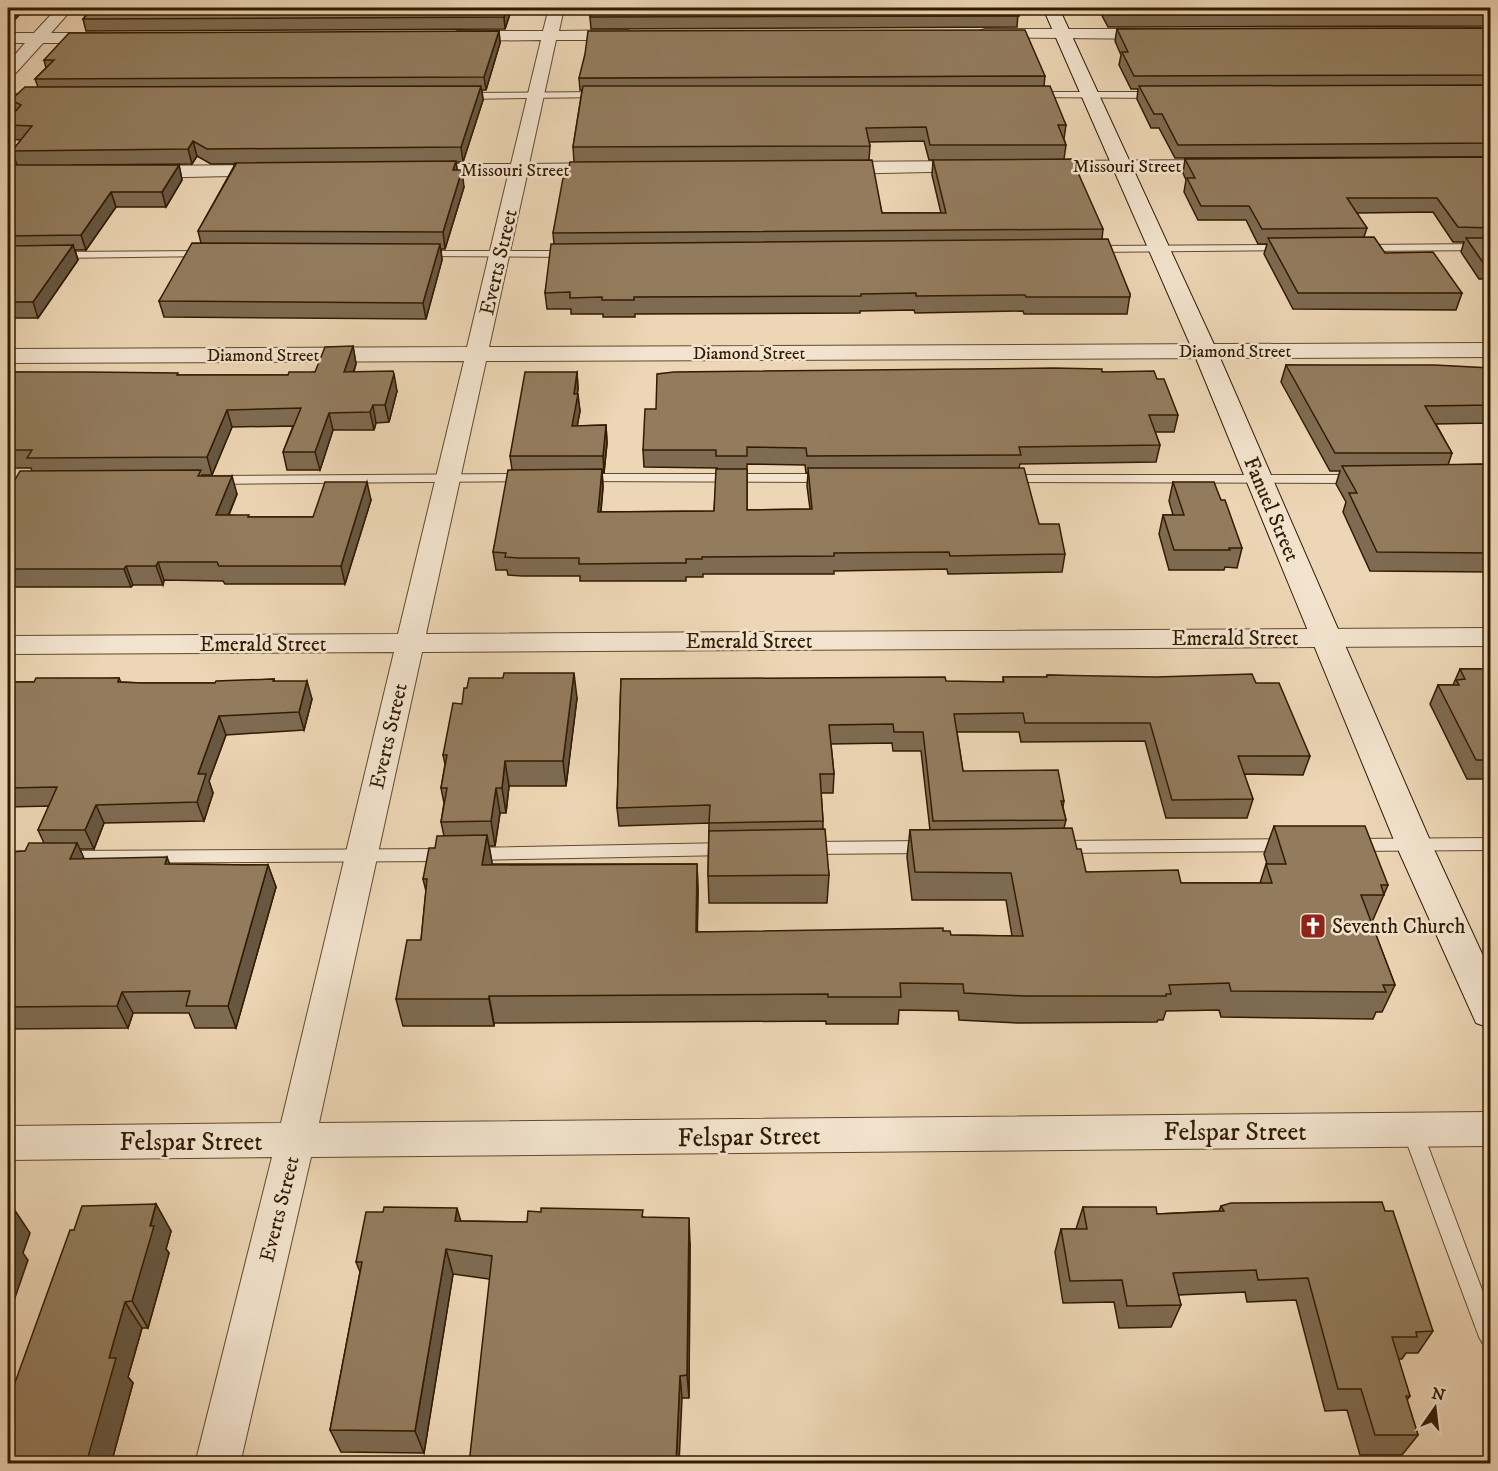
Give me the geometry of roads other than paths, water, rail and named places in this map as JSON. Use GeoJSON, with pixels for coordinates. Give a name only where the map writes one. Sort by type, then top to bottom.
{"type":"FeatureCollection","features":[{"type":"Feature","properties":{"kind":"street"},"geometry":{"type":"LineString","coordinates":[[8,72],[65,8]]}},
{"type":"Feature","properties":{"kind":"street","name":"Fanuel Street"},"geometry":{"type":"LineString","coordinates":[[1051,8],[1204,351],[1414,845],[1491,1011]]}},
{"type":"Feature","properties":{"kind":"street"},"geometry":{"type":"LineString","coordinates":[[443,36],[553,22],[644,35]]}},
{"type":"Feature","properties":{"kind":"street","name":"Everts Street"},"geometry":{"type":"LineString","coordinates":[[217,1464],[296,1140],[553,22]]}},
{"type":"Feature","properties":{"kind":"street"},"geometry":{"type":"LineString","coordinates":[[973,34],[1170,34]]}},
{"type":"Feature","properties":{"kind":"street"},"geometry":{"type":"LineString","coordinates":[[8,38],[122,38]]}},
{"type":"Feature","properties":{"kind":"street","name":"Missouri Street"},"geometry":{"type":"LineString","coordinates":[[1013,167],[1241,165]]}},
{"type":"Feature","properties":{"kind":"street"},"geometry":{"type":"LineString","coordinates":[[813,168],[989,167]]}},
{"type":"Feature","properties":{"kind":"street","name":"Missouri Street"},"geometry":{"type":"LineString","coordinates":[[400,170],[625,169]]}},
{"type":"Feature","properties":{"kind":"street"},"geometry":{"type":"LineString","coordinates":[[126,172],[293,171]]}},
{"type":"Feature","properties":{"kind":"street","name":"Diamond Street"},"geometry":{"type":"LineString","coordinates":[[8,356],[1491,350]]}},
{"type":"Feature","properties":{"kind":"street","name":"Emerald Street"},"geometry":{"type":"LineString","coordinates":[[8,645],[1491,637]]}},
{"type":"Feature","properties":{"kind":"street","name":"Felspar Street"},"geometry":{"type":"LineString","coordinates":[[8,1143],[1491,1129]]}},
{"type":"Feature","properties":{"kind":"lane"},"geometry":{"type":"LineString","coordinates":[[454,96],[608,95]]}},
{"type":"Feature","properties":{"kind":"lane"},"geometry":{"type":"LineString","coordinates":[[1020,95],[1161,95]]}},
{"type":"Feature","properties":{"kind":"lane"},"geometry":{"type":"LineString","coordinates":[[8,97],[43,97]]}},
{"type":"Feature","properties":{"kind":"lane"},"geometry":{"type":"LineString","coordinates":[[1348,248],[1491,247]]}},
{"type":"Feature","properties":{"kind":"lane"},"geometry":{"type":"LineString","coordinates":[[1076,249],[1300,248]]}},
{"type":"Feature","properties":{"kind":"lane"},"geometry":{"type":"LineString","coordinates":[[42,255],[217,254]]}},
{"type":"Feature","properties":{"kind":"lane"},"geometry":{"type":"LineString","coordinates":[[405,254],[582,254]]}},
{"type":"Feature","properties":{"kind":"lane"},"geometry":{"type":"LineString","coordinates":[[196,480],[542,478]]}},
{"type":"Feature","properties":{"kind":"lane"},"geometry":{"type":"LineString","coordinates":[[566,478],[839,478]]}},
{"type":"Feature","properties":{"kind":"lane"},"geometry":{"type":"LineString","coordinates":[[991,479],[1375,478]]}},
{"type":"Feature","properties":{"kind":"lane"},"geometry":{"type":"LineString","coordinates":[[1343,845],[1491,844]]}},
{"type":"Feature","properties":{"kind":"lane"},"geometry":{"type":"LineString","coordinates":[[1044,847],[1307,845]]}},
{"type":"Feature","properties":{"kind":"lane"},"geometry":{"type":"LineString","coordinates":[[793,848],[948,847]]}},
{"type":"Feature","properties":{"kind":"lane"},"geometry":{"type":"LineString","coordinates":[[43,856],[360,856],[745,848]]}},
{"type":"Feature","properties":{"kind":"lane"},"geometry":{"type":"LineString","coordinates":[[1412,1130],[1491,1337]]}},
{"type":"Feature","properties":{"kind":"place","name":"Seventh Church"},"geometry":{"type":"Point","coordinates":[1313,926]}}]}
